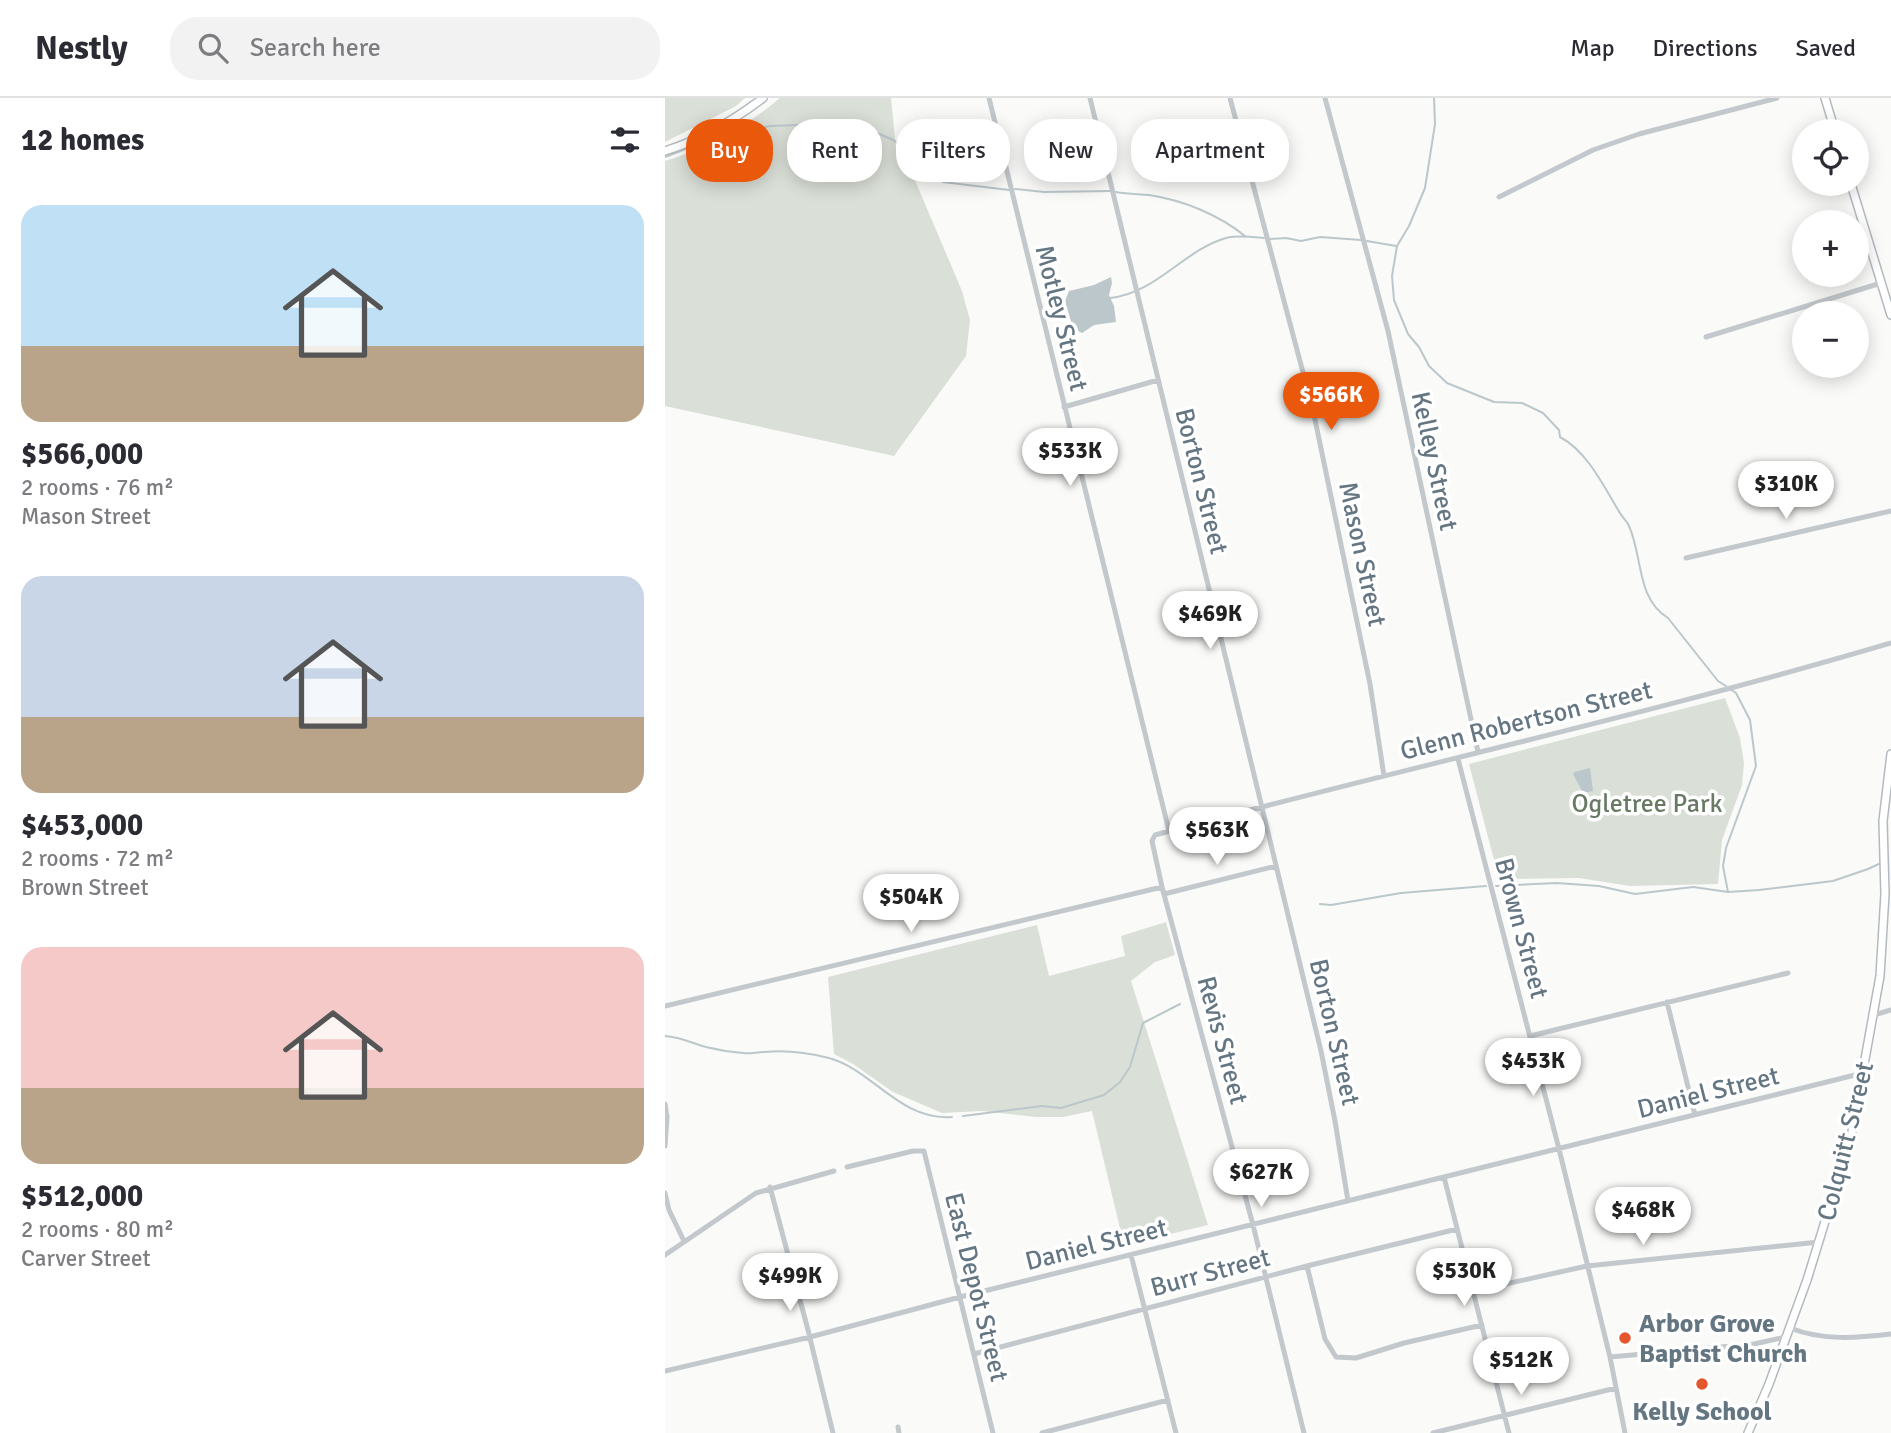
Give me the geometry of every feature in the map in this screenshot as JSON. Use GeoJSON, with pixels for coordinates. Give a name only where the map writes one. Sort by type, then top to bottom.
{"type":"FeatureCollection","features":[{"type":"Feature","properties":{"kind":"street"},"geometry":{"type":"LineString","coordinates":[[665,151],[681,146],[740,116],[763,98]]}},
{"type":"Feature","properties":{"kind":"street","name":"Motley Street"},"geometry":{"type":"LineString","coordinates":[[989,98],[994,119]]}},
{"type":"Feature","properties":{"kind":"street","name":"Borton Street"},"geometry":{"type":"LineString","coordinates":[[1090,98],[1321,1051],[1348,1201]]}},
{"type":"Feature","properties":{"kind":"street","name":"Mason Street"},"geometry":{"type":"LineString","coordinates":[[1230,98],[1313,410],[1370,684],[1384,776]]}},
{"type":"Feature","properties":{"kind":"street","name":"Kelley Street"},"geometry":{"type":"LineString","coordinates":[[1325,98],[1388,331],[1478,752]]}},
{"type":"Feature","properties":{"kind":"street"},"geometry":{"type":"LineString","coordinates":[[1499,197],[1593,150],[1639,134],[1777,98]]}},
{"type":"Feature","properties":{"kind":"street"},"geometry":{"type":"LineString","coordinates":[[1825,98],[1831,119]]}},
{"type":"Feature","properties":{"kind":"street","name":"Motley Street"},"geometry":{"type":"LineString","coordinates":[[1009,182],[1168,831]]}},
{"type":"Feature","properties":{"kind":"street"},"geometry":{"type":"LineString","coordinates":[[1855,196],[1891,314]]}},
{"type":"Feature","properties":{"kind":"street"},"geometry":{"type":"LineString","coordinates":[[1706,337],[1881,283]]}},
{"type":"Feature","properties":{"kind":"street"},"geometry":{"type":"LineString","coordinates":[[1064,407],[1158,380]]}},
{"type":"Feature","properties":{"kind":"street"},"geometry":{"type":"LineString","coordinates":[[1686,558],[1891,511]]}},
{"type":"Feature","properties":{"kind":"street","name":"Glenn Robertson Street"},"geometry":{"type":"LineString","coordinates":[[1168,831],[1812,667],[1891,643]]}},
{"type":"Feature","properties":{"kind":"street","name":"Colquitt Street"},"geometry":{"type":"LineString","coordinates":[[1748,1433],[1790,1328],[1848,1147],[1874,1015],[1884,932],[1883,821],[1891,754]]}},
{"type":"Feature","properties":{"kind":"street","name":"Brown Street"},"geometry":{"type":"LineString","coordinates":[[1458,759],[1559,1149],[1610,1357],[1625,1433]]}},
{"type":"Feature","properties":{"kind":"street","name":"Revis Street"},"geometry":{"type":"LineString","coordinates":[[1168,831],[1155,835],[1152,841],[1163,890],[1253,1225],[1304,1433]]}},
{"type":"Feature","properties":{"kind":"street"},"geometry":{"type":"LineString","coordinates":[[665,1006],[1276,866]]}},
{"type":"Feature","properties":{"kind":"street"},"geometry":{"type":"LineString","coordinates":[[1530,1036],[1788,973]]}},
{"type":"Feature","properties":{"kind":"street"},"geometry":{"type":"LineString","coordinates":[[1667,1002],[1695,1115]]}},
{"type":"Feature","properties":{"kind":"street"},"geometry":{"type":"LineString","coordinates":[[1874,1015],[1891,1010]]}},
{"type":"Feature","properties":{"kind":"street","name":"Daniel Street"},"geometry":{"type":"LineString","coordinates":[[665,1371],[1863,1073]]}},
{"type":"Feature","properties":{"kind":"street"},"geometry":{"type":"LineString","coordinates":[[665,1104],[665,1146]]}},
{"type":"Feature","properties":{"kind":"street","name":"East Depot Street"},"geometry":{"type":"LineString","coordinates":[[847,1167],[913,1151],[924,1151],[993,1433]]}},
{"type":"Feature","properties":{"kind":"street"},"geometry":{"type":"LineString","coordinates":[[665,1255],[756,1193],[834,1171]]}},
{"type":"Feature","properties":{"kind":"street"},"geometry":{"type":"LineString","coordinates":[[1444,1177],[1509,1433]]}},
{"type":"Feature","properties":{"kind":"street"},"geometry":{"type":"LineString","coordinates":[[770,1187],[833,1433]]}},
{"type":"Feature","properties":{"kind":"street"},"geometry":{"type":"LineString","coordinates":[[665,1193],[669,1210],[684,1241]]}},
{"type":"Feature","properties":{"kind":"street","name":"Burr Street"},"geometry":{"type":"LineString","coordinates":[[974,1354],[1457,1228]]}},
{"type":"Feature","properties":{"kind":"street"},"geometry":{"type":"LineString","coordinates":[[1474,1291],[1587,1266],[1819,1242]]}},
{"type":"Feature","properties":{"kind":"street"},"geometry":{"type":"LineString","coordinates":[[1131,1255],[1176,1433]]}},
{"type":"Feature","properties":{"kind":"street"},"geometry":{"type":"LineString","coordinates":[[1307,1266],[1325,1339],[1336,1357],[1356,1358],[1403,1343],[1482,1325]]}},
{"type":"Feature","properties":{"kind":"street"},"geometry":{"type":"LineString","coordinates":[[1790,1328],[1805,1334],[1838,1338],[1891,1335]]}},
{"type":"Feature","properties":{"kind":"street"},"geometry":{"type":"LineString","coordinates":[[1610,1357],[1746,1345],[1786,1338]]}},
{"type":"Feature","properties":{"kind":"street"},"geometry":{"type":"LineString","coordinates":[[1433,1433],[1616,1388]]}},
{"type":"Feature","properties":{"kind":"street"},"geometry":{"type":"LineString","coordinates":[[1042,1433],[1168,1400]]}},
{"type":"Feature","properties":{"kind":"green space"},"geometry":{"type":"Polygon","coordinates":[[[665,98],[745,98],[736,106],[710,119],[686,119],[686,131],[665,142],[665,98]]]}},
{"type":"Feature","properties":{"kind":"green space"},"geometry":{"type":"Polygon","coordinates":[[[780,98],[891,98],[896,182],[916,182],[962,291],[970,320],[966,356],[894,456],[665,406],[665,161],[686,154],[686,182],[773,182],[773,119],[754,118],[780,98]]]}},
{"type":"Feature","properties":{"kind":"green space","name":"Ogletree Park"},"geometry":{"type":"Polygon","coordinates":[[[1725,698],[1740,738],[1744,763],[1742,785],[1722,840],[1718,884],[1630,886],[1579,878],[1499,879],[1469,764],[1725,698]]]}},
{"type":"Feature","properties":{"kind":"green space"},"geometry":{"type":"Polygon","coordinates":[[[1166,922],[1175,955],[1155,962],[1131,981],[1208,1225],[1124,1245],[1092,1111],[1063,1117],[982,1111],[942,1113],[893,1092],[834,1054],[828,977],[1037,925],[1049,976],[1125,956],[1121,936],[1166,922]]]}},
{"type":"Feature","properties":{"kind":"shaded area"},"geometry":{"type":"Polygon","coordinates":[[[1111,277],[1109,295],[1116,322],[1094,325],[1082,333],[1073,328],[1065,301],[1069,291],[1094,285],[1111,277]]]}},
{"type":"Feature","properties":{"kind":"shaded area"},"geometry":{"type":"Polygon","coordinates":[[[1590,768],[1593,791],[1583,793],[1573,774],[1590,768]]]}},
{"type":"Feature","properties":{"kind":"waterway"},"geometry":{"type":"LineString","coordinates":[[1434,98],[1435,124],[1425,188],[1409,226],[1397,246],[1392,276],[1394,300],[1408,334],[1429,366],[1447,383],[1494,402],[1522,403],[1543,413],[1559,430],[1560,437],[1579,452],[1595,471],[1628,524],[1650,600],[1668,618],[1718,681],[1726,686]]}},
{"type":"Feature","properties":{"kind":"waterway"},"geometry":{"type":"LineString","coordinates":[[665,157],[714,138],[770,126],[826,124],[877,133],[893,140],[906,148],[943,182],[1009,190]]}},
{"type":"Feature","properties":{"kind":"waterway"},"geometry":{"type":"LineString","coordinates":[[1015,189],[1044,192],[1110,191]]}},
{"type":"Feature","properties":{"kind":"waterway"},"geometry":{"type":"LineString","coordinates":[[1116,192],[1162,197],[1187,205],[1224,221],[1245,236]]}},
{"type":"Feature","properties":{"kind":"waterway"},"geometry":{"type":"LineString","coordinates":[[1270,239],[1301,241],[1320,237],[1361,240]]}},
{"type":"Feature","properties":{"kind":"waterway"},"geometry":{"type":"LineString","coordinates":[[1110,298],[1141,289],[1196,252],[1226,238],[1264,238]]}},
{"type":"Feature","properties":{"kind":"waterway"},"geometry":{"type":"LineString","coordinates":[[1367,241],[1396,246]]}},
{"type":"Feature","properties":{"kind":"waterway"},"geometry":{"type":"LineString","coordinates":[[1728,892],[1723,866],[1726,848],[1756,766],[1750,720],[1736,693],[1730,689]]}},
{"type":"Feature","properties":{"kind":"waterway"},"geometry":{"type":"LineString","coordinates":[[1496,886],[1557,883],[1599,886],[1635,894],[1693,887],[1728,892],[1833,881],[1881,863]]}},
{"type":"Feature","properties":{"kind":"waterway"},"geometry":{"type":"LineString","coordinates":[[1320,904],[1331,905],[1401,893],[1486,886]]}},
{"type":"Feature","properties":{"kind":"waterway"},"geometry":{"type":"LineString","coordinates":[[963,1116],[1042,1106],[1061,1108],[1104,1095],[1120,1082],[1130,1067],[1143,1023],[1180,1004]]}},
{"type":"Feature","properties":{"kind":"waterway"},"geometry":{"type":"LineString","coordinates":[[665,1036],[729,1051],[805,1053],[829,1058],[845,1064],[917,1111],[952,1117]]}},
{"type":"Feature","properties":{"kind":"place","name":"Arbor Grove Baptist Church"},"geometry":{"type":"Point","coordinates":[1625,1338]}},
{"type":"Feature","properties":{"kind":"place","name":"Kelly School"},"geometry":{"type":"Point","coordinates":[1702,1384]}}]}
